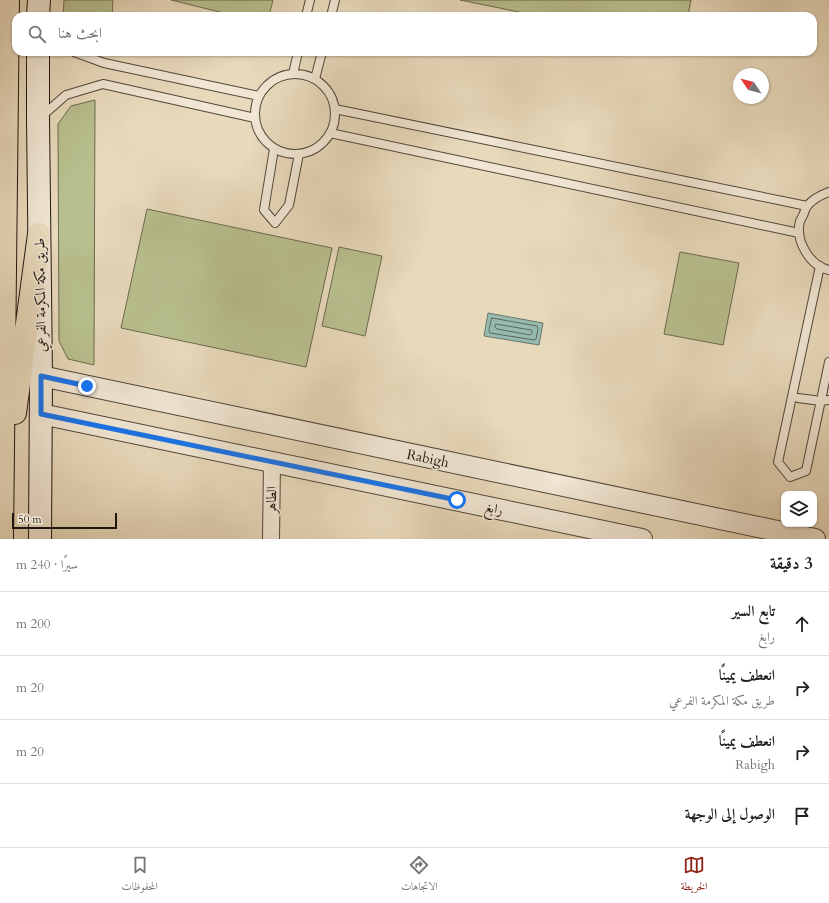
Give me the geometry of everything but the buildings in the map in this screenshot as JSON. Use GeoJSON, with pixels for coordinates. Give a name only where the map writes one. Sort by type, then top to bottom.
{"type":"FeatureCollection","features":[{"type":"Feature","properties":{"kind":"highway"},"geometry":{"type":"LineString","coordinates":[[2,539],[8,0]]}},
{"type":"Feature","properties":{"kind":"highway"},"geometry":{"type":"LineString","coordinates":[[2,512],[39,234]]}},
{"type":"Feature","properties":{"kind":"main road"},"geometry":{"type":"LineString","coordinates":[[38,12],[39,0]]}},
{"type":"Feature","properties":{"kind":"main road","name":"طريق مكة المكرمة الفرعي"},"geometry":{"type":"LineString","coordinates":[[38,56],[41,376],[40,539]]}},
{"type":"Feature","properties":{"kind":"street","name":"Rabigh"},"geometry":{"type":"LineString","coordinates":[[41,376],[815,539]]}},
{"type":"Feature","properties":{"kind":"street","name":"رابغ"},"geometry":{"type":"LineString","coordinates":[[41,414],[642,539]]}},
{"type":"Feature","properties":{"kind":"street","name":"الطاهر"},"geometry":{"type":"LineString","coordinates":[[271,539],[272,462]]}},
{"type":"Feature","properties":{"kind":"lane"},"geometry":{"type":"LineString","coordinates":[[307,12],[310,0]]}},
{"type":"Feature","properties":{"kind":"lane"},"geometry":{"type":"LineString","coordinates":[[332,12],[335,0]]}},
{"type":"Feature","properties":{"kind":"lane"},"geometry":{"type":"LineString","coordinates":[[85,56],[104,63],[259,96]]}},
{"type":"Feature","properties":{"kind":"lane"},"geometry":{"type":"LineString","coordinates":[[293,74],[297,56]]}},
{"type":"Feature","properties":{"kind":"lane"},"geometry":{"type":"LineString","coordinates":[[315,79],[321,56]]}},
{"type":"Feature","properties":{"kind":"lane"},"geometry":{"type":"LineString","coordinates":[[293,74],[306,75],[323,85],[331,96],[334,109],[334,120],[330,133],[321,144],[309,152],[299,154],[274,149],[264,140],[257,128],[255,118],[255,110],[259,96],[265,87],[276,78],[293,74]]}},
{"type":"Feature","properties":{"kind":"lane"},"geometry":{"type":"LineString","coordinates":[[38,119],[66,95],[103,84],[255,118]]}},
{"type":"Feature","properties":{"kind":"lane"},"geometry":{"type":"LineString","coordinates":[[334,109],[807,206]]}},
{"type":"Feature","properties":{"kind":"lane"},"geometry":{"type":"LineString","coordinates":[[330,133],[799,232]]}},
{"type":"Feature","properties":{"kind":"lane"},"geometry":{"type":"LineString","coordinates":[[274,149],[264,210],[275,223],[289,205],[299,154]]}},
{"type":"Feature","properties":{"kind":"lane"},"geometry":{"type":"LineString","coordinates":[[829,192],[818,196],[807,206],[800,222],[799,232],[804,250],[813,262],[829,270]]}},
{"type":"Feature","properties":{"kind":"lane"},"geometry":{"type":"LineString","coordinates":[[820,266],[778,462],[790,477],[806,471],[825,401],[829,362]]}},
{"type":"Feature","properties":{"kind":"lane"},"geometry":{"type":"LineString","coordinates":[[798,398],[825,401]]}},
{"type":"Feature","properties":{"kind":"green space"},"geometry":{"type":"Polygon","coordinates":[[[64,0],[113,0],[112,12],[63,12],[64,0]]]}},
{"type":"Feature","properties":{"kind":"green space"},"geometry":{"type":"Polygon","coordinates":[[[171,0],[273,0],[270,12],[220,12],[171,0]]]}},
{"type":"Feature","properties":{"kind":"green space"},"geometry":{"type":"Polygon","coordinates":[[[460,0],[691,0],[689,12],[519,12],[460,0]]]}},
{"type":"Feature","properties":{"kind":"green space"},"geometry":{"type":"Polygon","coordinates":[[[95,100],[94,365],[68,359],[59,341],[58,124],[71,106],[95,100]]]}},
{"type":"Feature","properties":{"kind":"green space"},"geometry":{"type":"Polygon","coordinates":[[[147,209],[332,248],[306,367],[121,328],[147,209]]]}},
{"type":"Feature","properties":{"kind":"green space"},"geometry":{"type":"Polygon","coordinates":[[[339,247],[382,256],[365,336],[322,326],[339,247]]]}},
{"type":"Feature","properties":{"kind":"green space"},"geometry":{"type":"Polygon","coordinates":[[[680,252],[739,263],[723,345],[664,334],[680,252]]]}},
{"type":"Feature","properties":{"kind":"water"},"geometry":{"type":"Polygon","coordinates":[[[488,313],[543,323],[539,345],[484,336],[488,313]]]}},
{"type":"Feature","properties":{"kind":"route"},"geometry":{"type":"LineString","coordinates":[[87,386],[41,376],[41,414],[457,500]]}}]}
